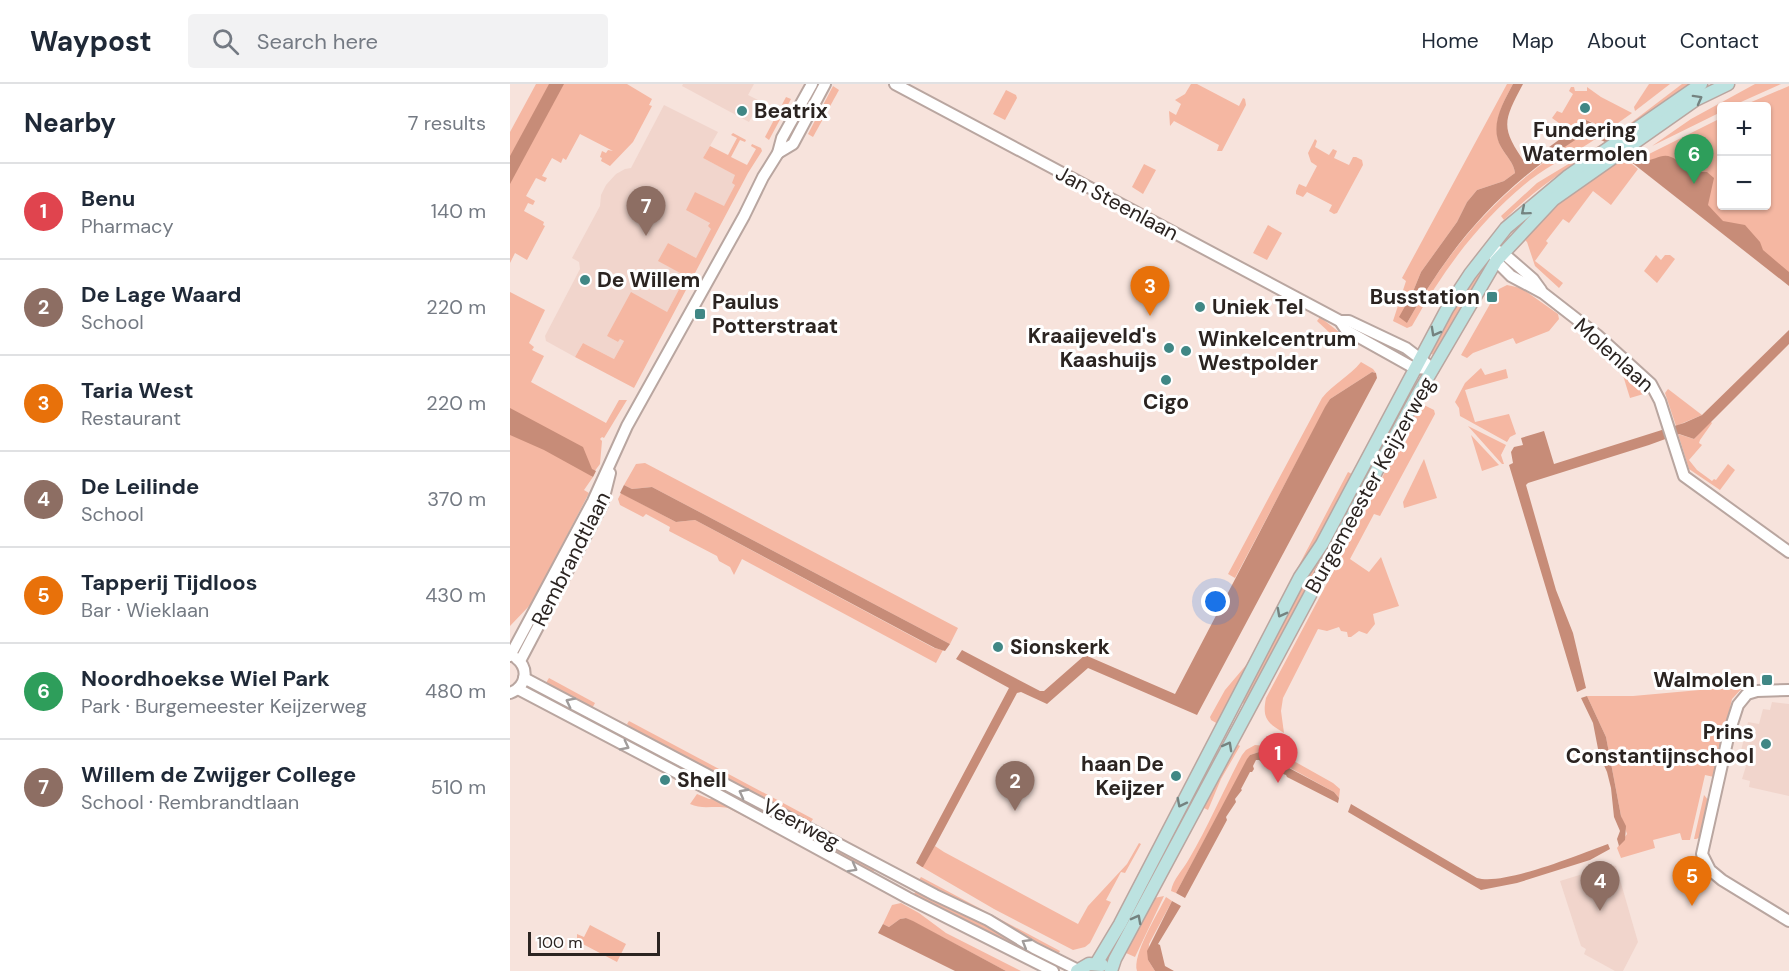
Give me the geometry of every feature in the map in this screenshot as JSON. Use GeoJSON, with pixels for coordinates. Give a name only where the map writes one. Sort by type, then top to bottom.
{"type":"FeatureCollection","features":[{"type":"Feature","properties":{"kind":"main road","name":"Burgemeester Keijzerweg"},"geometry":{"type":"LineString","coordinates":[[1627,141],[1672,102],[1701,84]]}},
{"type":"Feature","properties":{"kind":"main road","name":"Burgemeester Keijzerweg"},"geometry":{"type":"LineString","coordinates":[[1096,964],[1120,924],[1300,577],[1327,535],[1417,363],[1456,295],[1506,228],[1547,192],[1695,100],[1728,84]]}},
{"type":"Feature","properties":{"kind":"main road","name":"Burgemeester Keijzerweg"},"geometry":{"type":"LineString","coordinates":[[1111,971],[1115,959],[1226,750],[1462,315],[1499,257],[1554,199],[1610,153]]}},
{"type":"Feature","properties":{"kind":"main road"},"geometry":{"type":"LineString","coordinates":[[1077,970],[1086,965],[1096,964],[1111,971]]}},
{"type":"Feature","properties":{"kind":"street","name":"Rembrandtlaan"},"geometry":{"type":"LineString","coordinates":[[515,658],[602,506],[613,455],[627,426],[744,216],[763,177],[778,153],[782,138],[812,84]]}},
{"type":"Feature","properties":{"kind":"street","name":"Rembrandtlaan"},"geometry":{"type":"LineString","coordinates":[[778,153],[793,144],[825,84]]}},
{"type":"Feature","properties":{"kind":"street","name":"Jan Steenlaan"},"geometry":{"type":"LineString","coordinates":[[895,84],[1340,321],[1349,321],[1406,348],[1417,363],[1433,369]]}},
{"type":"Feature","properties":{"kind":"street","name":"Molenlaan"},"geometry":{"type":"LineString","coordinates":[[1490,248],[1499,257],[1511,276],[1543,293],[1597,335],[1652,384],[1658,394],[1684,476],[1789,552]]}},
{"type":"Feature","properties":{"kind":"street"},"geometry":{"type":"LineString","coordinates":[[514,691],[525,678],[524,669],[515,658]]}},
{"type":"Feature","properties":{"kind":"street","name":"Veerweg"},"geometry":{"type":"LineString","coordinates":[[525,678],[935,895],[988,920],[1034,948],[1077,970]]}},
{"type":"Feature","properties":{"kind":"street"},"geometry":{"type":"LineString","coordinates":[[1789,690],[1757,691],[1747,694],[1738,705],[1729,733],[1702,847],[1705,862],[1710,870],[1722,880],[1789,921]]}},
{"type":"Feature","properties":{"kind":"street","name":"Veerweg"},"geometry":{"type":"LineString","coordinates":[[514,691],[705,787],[908,898],[1053,971]]}},
{"type":"Feature","properties":{"kind":"shaded area"},"geometry":{"type":"Polygon","coordinates":[[[536,84],[627,84],[652,99],[649,105],[652,106],[633,142],[610,166],[601,161],[600,157],[602,151],[606,153],[608,150],[613,151],[580,134],[566,160],[563,158],[561,163],[552,158],[542,176],[547,178],[545,182],[536,178],[526,196],[535,201],[533,205],[528,203],[524,211],[544,222],[545,226],[527,260],[515,253],[510,263],[510,132],[536,84]]]}},
{"type":"Feature","properties":{"kind":"shaded area"},"geometry":{"type":"Polygon","coordinates":[[[549,84],[564,84],[510,184],[510,156],[549,84]]]}},
{"type":"Feature","properties":{"kind":"shaded area","name":"Beatrix"},"geometry":{"type":"Polygon","coordinates":[[[683,84],[754,84],[748,95],[760,101],[749,122],[682,86],[683,84]]]}},
{"type":"Feature","properties":{"kind":"shaded area"},"geometry":{"type":"Polygon","coordinates":[[[1191,84],[1197,84],[1239,106],[1243,98],[1245,99],[1246,105],[1222,151],[1217,151],[1219,145],[1174,121],[1170,126],[1169,111],[1176,115],[1181,104],[1175,100],[1185,94],[1191,84]]]}},
{"type":"Feature","properties":{"kind":"shaded area"},"geometry":{"type":"Polygon","coordinates":[[[1507,84],[1513,84],[1499,115],[1497,131],[1501,147],[1515,173],[1504,181],[1477,190],[1467,202],[1457,222],[1421,272],[1412,294],[1407,323],[1454,251],[1489,211],[1530,173],[1569,143],[1580,137],[1597,138],[1530,180],[1495,212],[1464,247],[1436,285],[1412,326],[1407,328],[1393,321],[1406,281],[1402,278],[1507,84]]]}},
{"type":"Feature","properties":{"kind":"shaded area"},"geometry":{"type":"Polygon","coordinates":[[[1513,84],[1523,84],[1508,116],[1508,132],[1526,164],[1586,120],[1600,128],[1639,159],[1647,161],[1667,156],[1676,160],[1690,172],[1707,172],[1714,178],[1708,205],[1723,221],[1745,225],[1760,242],[1763,250],[1789,272],[1789,286],[1607,143],[1591,135],[1584,135],[1524,177],[1485,214],[1451,254],[1407,323],[1399,317],[1421,272],[1457,222],[1467,202],[1477,190],[1504,181],[1515,173],[1501,147],[1496,131],[1499,115],[1513,84]]]}},
{"type":"Feature","properties":{"kind":"shaded area"},"geometry":{"type":"Polygon","coordinates":[[[1649,84],[1670,84],[1635,111],[1634,107],[1649,84]]]}},
{"type":"Feature","properties":{"kind":"shaded area"},"geometry":{"type":"Polygon","coordinates":[[[1682,84],[1693,84],[1613,140],[1611,138],[1682,84]]]}},
{"type":"Feature","properties":{"kind":"shaded area"},"geometry":{"type":"Polygon","coordinates":[[[1755,84],[1781,84],[1741,102],[1722,102],[1755,84]]]}},
{"type":"Feature","properties":{"kind":"shaded area"},"geometry":{"type":"Polygon","coordinates":[[[833,86],[839,90],[813,137],[808,134],[833,86]]]}},
{"type":"Feature","properties":{"kind":"shaded area"},"geometry":{"type":"Polygon","coordinates":[[[1789,86],[1789,278],[1639,159],[1717,120],[1717,210],[1771,210],[1771,102],[1751,102],[1789,86]]]}},
{"type":"Feature","properties":{"kind":"shaded area"},"geometry":{"type":"Polygon","coordinates":[[[1571,87],[1574,87],[1575,91],[1587,91],[1587,87],[1632,113],[1604,133],[1594,123],[1586,120],[1570,131],[1552,118],[1557,111],[1562,113],[1573,94],[1569,91],[1571,87]]]}},
{"type":"Feature","properties":{"kind":"shaded area"},"geometry":{"type":"Polygon","coordinates":[[[1006,90],[1016,95],[1017,98],[1005,120],[993,114],[1006,90]]]}},
{"type":"Feature","properties":{"kind":"shaded area"},"geometry":{"type":"Polygon","coordinates":[[[786,97],[791,99],[769,140],[765,137],[786,97]]]}},
{"type":"Feature","properties":{"kind":"shaded area"},"geometry":{"type":"Polygon","coordinates":[[[664,105],[718,132],[703,158],[736,175],[735,185],[724,207],[695,192],[712,229],[696,258],[668,243],[659,261],[683,274],[684,280],[667,312],[607,336],[618,342],[620,339],[624,341],[614,359],[583,343],[575,357],[546,341],[545,336],[580,269],[579,262],[572,258],[600,206],[601,195],[606,185],[616,174],[631,168],[664,105]]]}},
{"type":"Feature","properties":{"kind":"shaded area"},"geometry":{"type":"Polygon","coordinates":[[[1717,105],[1717,114],[1652,146],[1691,119],[1717,105]]]}},
{"type":"Feature","properties":{"kind":"shaded area"},"geometry":{"type":"Polygon","coordinates":[[[733,133],[746,140],[745,142],[740,140],[731,157],[747,165],[756,149],[751,146],[752,144],[761,148],[762,151],[748,173],[634,388],[575,357],[583,343],[614,359],[624,341],[620,339],[618,342],[607,336],[631,292],[667,312],[684,280],[681,278],[682,274],[658,261],[668,243],[696,258],[711,229],[708,226],[710,223],[686,210],[695,192],[724,206],[735,185],[732,183],[735,175],[703,158],[710,146],[728,155],[737,138],[731,135],[733,133]]]}},
{"type":"Feature","properties":{"kind":"shaded area"},"geometry":{"type":"Polygon","coordinates":[[[1315,139],[1317,141],[1315,147],[1329,155],[1333,149],[1337,151],[1334,158],[1349,165],[1353,157],[1362,160],[1363,165],[1337,213],[1334,214],[1329,211],[1332,205],[1307,192],[1303,197],[1296,194],[1299,184],[1306,187],[1317,166],[1311,162],[1308,153],[1315,139]]]}},
{"type":"Feature","properties":{"kind":"shaded area"},"geometry":{"type":"Polygon","coordinates":[[[1605,142],[1607,143],[1540,188],[1504,220],[1501,216],[1537,183],[1605,142]]]}},
{"type":"Feature","properties":{"kind":"shaded area"},"geometry":{"type":"Polygon","coordinates":[[[1621,155],[1638,169],[1611,205],[1593,191],[1569,223],[1563,219],[1546,241],[1548,243],[1535,261],[1563,283],[1559,288],[1535,266],[1527,242],[1521,236],[1539,217],[1621,155]]]}},
{"type":"Feature","properties":{"kind":"shaded area"},"geometry":{"type":"Polygon","coordinates":[[[1144,164],[1156,170],[1143,194],[1132,187],[1144,164]]]}},
{"type":"Feature","properties":{"kind":"shaded area"},"geometry":{"type":"Polygon","coordinates":[[[1268,225],[1282,233],[1267,260],[1253,253],[1268,225]]]}},
{"type":"Feature","properties":{"kind":"shaded area"},"geometry":{"type":"Polygon","coordinates":[[[1656,255],[1661,260],[1665,255],[1670,255],[1675,259],[1657,283],[1644,271],[1656,255]]]}},
{"type":"Feature","properties":{"kind":"shaded area"},"geometry":{"type":"Polygon","coordinates":[[[1485,263],[1488,266],[1434,355],[1429,353],[1452,310],[1485,263]]]}},
{"type":"Feature","properties":{"kind":"shaded area"},"geometry":{"type":"Polygon","coordinates":[[[1507,285],[1521,288],[1558,314],[1559,319],[1549,331],[1516,344],[1513,338],[1473,353],[1467,358],[1461,355],[1493,296],[1507,285]]]}},
{"type":"Feature","properties":{"kind":"shaded area"},"geometry":{"type":"Polygon","coordinates":[[[510,292],[545,310],[529,343],[534,347],[532,350],[544,356],[531,382],[606,423],[619,400],[627,400],[604,438],[600,439],[602,441],[600,464],[584,490],[589,493],[532,603],[510,626],[510,292]]]}},
{"type":"Feature","properties":{"kind":"shaded area"},"geometry":{"type":"Polygon","coordinates":[[[1320,317],[1349,340],[1345,347],[1317,321],[1320,317]]]}},
{"type":"Feature","properties":{"kind":"shaded area"},"geometry":{"type":"Polygon","coordinates":[[[1789,330],[1789,344],[1694,439],[1679,434],[1526,485],[1556,590],[1573,633],[1586,688],[1577,692],[1509,465],[1513,463],[1511,452],[1514,447],[1523,445],[1521,438],[1544,431],[1554,464],[1684,423],[1702,415],[1789,330]]]}},
{"type":"Feature","properties":{"kind":"shaded area"},"geometry":{"type":"Polygon","coordinates":[[[1361,362],[1376,373],[1372,372],[1330,399],[1235,578],[1228,574],[1322,398],[1361,362]]]}},
{"type":"Feature","properties":{"kind":"shaded area"},"geometry":{"type":"Polygon","coordinates":[[[1481,368],[1485,375],[1506,369],[1508,378],[1465,390],[1475,422],[1509,414],[1516,434],[1507,442],[1460,416],[1455,402],[1465,383],[1481,368]]]}},
{"type":"Feature","properties":{"kind":"shaded area"},"geometry":{"type":"Polygon","coordinates":[[[1621,369],[1647,393],[1630,398],[1621,369]]]}},
{"type":"Feature","properties":{"kind":"shaded area"},"geometry":{"type":"Polygon","coordinates":[[[1372,372],[1376,373],[1377,378],[1197,715],[1088,668],[1047,704],[1021,692],[1017,693],[923,867],[916,863],[1009,688],[956,659],[962,650],[1040,691],[1044,691],[1085,655],[1175,694],[1325,407],[1330,399],[1372,372]]]}},
{"type":"Feature","properties":{"kind":"shaded area"},"geometry":{"type":"Polygon","coordinates":[[[1668,389],[1702,415],[1676,426],[1665,393],[1668,389]]]}},
{"type":"Feature","properties":{"kind":"shaded area"},"geometry":{"type":"Polygon","coordinates":[[[1405,394],[1408,396],[1368,470],[1356,501],[1248,706],[1241,702],[1252,674],[1405,394]]]}},
{"type":"Feature","properties":{"kind":"shaded area"},"geometry":{"type":"Polygon","coordinates":[[[1420,403],[1434,410],[1435,414],[1380,516],[1374,514],[1350,559],[1369,572],[1381,557],[1399,606],[1373,614],[1375,624],[1367,634],[1359,631],[1348,637],[1347,632],[1341,631],[1339,627],[1327,631],[1318,629],[1283,698],[1281,711],[1284,733],[1267,719],[1265,715],[1266,698],[1420,403]]]}},
{"type":"Feature","properties":{"kind":"shaded area"},"geometry":{"type":"Polygon","coordinates":[[[510,408],[583,447],[592,469],[596,471],[593,477],[544,450],[510,435],[510,408]]]}},
{"type":"Feature","properties":{"kind":"shaded area"},"geometry":{"type":"Polygon","coordinates":[[[1710,421],[1712,423],[1699,443],[1702,445],[1689,460],[1697,470],[1712,481],[1716,480],[1728,464],[1735,470],[1720,490],[1689,469],[1678,434],[1694,439],[1710,421]]]}},
{"type":"Feature","properties":{"kind":"shaded area"},"geometry":{"type":"Polygon","coordinates":[[[1468,426],[1506,445],[1501,455],[1504,464],[1502,464],[1468,426]]]}},
{"type":"Feature","properties":{"kind":"shaded area"},"geometry":{"type":"Polygon","coordinates":[[[1471,435],[1499,465],[1482,471],[1471,435]]]}},
{"type":"Feature","properties":{"kind":"shaded area"},"geometry":{"type":"Polygon","coordinates":[[[1424,459],[1437,498],[1404,508],[1403,502],[1424,459]]]}},
{"type":"Feature","properties":{"kind":"shaded area"},"geometry":{"type":"Polygon","coordinates":[[[645,463],[958,628],[950,644],[652,487],[632,489],[624,485],[636,464],[645,463]]]}},
{"type":"Feature","properties":{"kind":"shaded area"},"geometry":{"type":"Polygon","coordinates":[[[1348,472],[1352,474],[1345,494],[1218,724],[1210,717],[1225,690],[1247,664],[1348,472]]]}},
{"type":"Feature","properties":{"kind":"shaded area"},"geometry":{"type":"Polygon","coordinates":[[[624,485],[632,489],[652,487],[950,644],[945,651],[935,648],[695,520],[676,522],[620,493],[624,485]]]}},
{"type":"Feature","properties":{"kind":"shaded area"},"geometry":{"type":"Polygon","coordinates":[[[621,493],[676,522],[695,520],[934,648],[943,650],[936,663],[742,559],[734,575],[730,567],[719,561],[717,556],[669,531],[670,527],[646,514],[643,517],[620,505],[618,499],[621,493]]]}},
{"type":"Feature","properties":{"kind":"shaded area"},"geometry":{"type":"Polygon","coordinates":[[[549,678],[595,703],[591,710],[544,686],[549,678]]]}},
{"type":"Feature","properties":{"kind":"shaded area"},"geometry":{"type":"Polygon","coordinates":[[[1744,686],[1732,699],[1714,777],[1705,775],[1690,840],[1682,840],[1680,833],[1653,840],[1655,848],[1621,858],[1617,848],[1627,834],[1621,816],[1606,737],[1587,696],[1633,696],[1744,686]]]}},
{"type":"Feature","properties":{"kind":"shaded area"},"geometry":{"type":"Polygon","coordinates":[[[542,691],[877,865],[872,874],[539,697],[542,691]]]}},
{"type":"Feature","properties":{"kind":"shaded area"},"geometry":{"type":"Polygon","coordinates":[[[1587,696],[1606,737],[1621,816],[1626,826],[1625,840],[1619,846],[1617,839],[1620,831],[1614,817],[1607,772],[1599,754],[1593,723],[1581,698],[1587,696]]]}},
{"type":"Feature","properties":{"kind":"shaded area","name":"Prins Constantijnschool"},"geometry":{"type":"Polygon","coordinates":[[[1772,702],[1789,704],[1789,796],[1749,787],[1750,781],[1742,779],[1746,766],[1738,763],[1748,722],[1759,724],[1763,709],[1770,710],[1772,702]]]}},
{"type":"Feature","properties":{"kind":"shaded area"},"geometry":{"type":"Polygon","coordinates":[[[629,721],[813,819],[811,822],[795,818],[641,736],[627,724],[629,721]]]}},
{"type":"Feature","properties":{"kind":"shaded area"},"geometry":{"type":"Polygon","coordinates":[[[1235,743],[1240,746],[1221,779],[1208,810],[1204,806],[1209,790],[1235,743]]]}},
{"type":"Feature","properties":{"kind":"shaded area"},"geometry":{"type":"Polygon","coordinates":[[[1255,745],[1267,746],[1333,783],[1340,789],[1339,798],[1334,792],[1263,753],[1250,755],[1176,893],[1171,891],[1242,755],[1255,745]]]}},
{"type":"Feature","properties":{"kind":"shaded area"},"geometry":{"type":"Polygon","coordinates":[[[1259,752],[1334,792],[1339,798],[1338,803],[1256,760],[1254,769],[1235,799],[1236,802],[1226,817],[1227,820],[1185,898],[1176,893],[1247,759],[1250,755],[1259,752]]]}},
{"type":"Feature","properties":{"kind":"shaded area"},"geometry":{"type":"Polygon","coordinates":[[[697,794],[709,799],[720,799],[867,881],[728,808],[699,807],[690,804],[697,794]]]}},
{"type":"Feature","properties":{"kind":"shaded area"},"geometry":{"type":"Polygon","coordinates":[[[1704,795],[1709,801],[1699,838],[1694,839],[1704,795]]]}},
{"type":"Feature","properties":{"kind":"shaded area"},"geometry":{"type":"Polygon","coordinates":[[[1351,804],[1477,878],[1489,879],[1523,873],[1608,844],[1610,849],[1590,860],[1517,883],[1481,890],[1348,812],[1351,804]]]}},
{"type":"Feature","properties":{"kind":"shaded area"},"geometry":{"type":"Polygon","coordinates":[[[1139,843],[1141,844],[1125,873],[1121,872],[1106,900],[1111,902],[1090,943],[1073,950],[994,909],[922,867],[935,846],[1078,924],[1088,906],[1127,864],[1139,843]]]}},
{"type":"Feature","properties":{"kind":"shaded area"},"geometry":{"type":"Polygon","coordinates":[[[1612,865],[1616,866],[1638,942],[1623,971],[1615,971],[1584,954],[1586,949],[1581,946],[1560,881],[1612,865]]]}},
{"type":"Feature","properties":{"kind":"shaded area"},"geometry":{"type":"Polygon","coordinates":[[[921,877],[1060,951],[1057,957],[919,880],[921,877]]]}},
{"type":"Feature","properties":{"kind":"shaded area"},"geometry":{"type":"Polygon","coordinates":[[[917,890],[984,920],[1054,962],[1052,967],[913,895],[917,890]]]}},
{"type":"Feature","properties":{"kind":"shaded area"},"geometry":{"type":"Polygon","coordinates":[[[1164,896],[1135,957],[1126,953],[1154,898],[1164,896]]]}},
{"type":"Feature","properties":{"kind":"shaded area"},"geometry":{"type":"Polygon","coordinates":[[[1166,897],[1172,901],[1149,944],[1148,960],[1155,971],[1137,971],[1138,955],[1166,897]]]}},
{"type":"Feature","properties":{"kind":"shaded area"},"geometry":{"type":"Polygon","coordinates":[[[1172,901],[1181,906],[1158,944],[1165,966],[1174,971],[1155,971],[1148,960],[1147,951],[1172,901]]]}},
{"type":"Feature","properties":{"kind":"shaded area"},"geometry":{"type":"Polygon","coordinates":[[[901,903],[946,933],[1021,971],[1006,971],[906,918],[900,919],[889,927],[883,924],[892,905],[901,903]]]}},
{"type":"Feature","properties":{"kind":"shaded area"},"geometry":{"type":"Polygon","coordinates":[[[906,918],[1006,971],[955,971],[878,933],[883,924],[889,927],[900,919],[906,918]]]}},
{"type":"Feature","properties":{"kind":"shaded area"},"geometry":{"type":"Polygon","coordinates":[[[590,925],[626,944],[617,962],[577,941],[577,934],[584,937],[590,925]]]}},
{"type":"Feature","properties":{"kind":"place","name":"Fundering Watermolen"},"geometry":{"type":"Point","coordinates":[1585,108]}},
{"type":"Feature","properties":{"kind":"place","name":"Beatrix"},"geometry":{"type":"Point","coordinates":[742,111]}},
{"type":"Feature","properties":{"kind":"place","name":"Noordhoekse Wiel Park"},"geometry":{"type":"Point","coordinates":[1694,184]}},
{"type":"Feature","properties":{"kind":"place","name":"Willem de Zwijger College"},"geometry":{"type":"Point","coordinates":[646,236]}},
{"type":"Feature","properties":{"kind":"place","name":"De Willem"},"geometry":{"type":"Point","coordinates":[585,280]}},
{"type":"Feature","properties":{"kind":"place","name":"Busstation"},"geometry":{"type":"Point","coordinates":[1492,297]}},
{"type":"Feature","properties":{"kind":"place","name":"Uniek Tel"},"geometry":{"type":"Point","coordinates":[1200,307]}},
{"type":"Feature","properties":{"kind":"place","name":"Paulus Potterstraat"},"geometry":{"type":"Point","coordinates":[700,314]}},
{"type":"Feature","properties":{"kind":"place","name":"Taria West"},"geometry":{"type":"Point","coordinates":[1150,316]}},
{"type":"Feature","properties":{"kind":"place","name":"Kraaijeveld's Kaashuijs"},"geometry":{"type":"Point","coordinates":[1169,348]}},
{"type":"Feature","properties":{"kind":"place","name":"Winkelcentrum Westpolder"},"geometry":{"type":"Point","coordinates":[1186,351]}},
{"type":"Feature","properties":{"kind":"place","name":"Cigo"},"geometry":{"type":"Point","coordinates":[1166,380]}},
{"type":"Feature","properties":{"kind":"place","name":"Sionskerk"},"geometry":{"type":"Point","coordinates":[998,647]}},
{"type":"Feature","properties":{"kind":"place","name":"Walmolen"},"geometry":{"type":"Point","coordinates":[1767,680]}},
{"type":"Feature","properties":{"kind":"place","name":"Prins Constantijnschool"},"geometry":{"type":"Point","coordinates":[1766,744]}},
{"type":"Feature","properties":{"kind":"place","name":"haan De Keijzer"},"geometry":{"type":"Point","coordinates":[1176,776]}},
{"type":"Feature","properties":{"kind":"place","name":"Shell"},"geometry":{"type":"Point","coordinates":[665,780]}},
{"type":"Feature","properties":{"kind":"place","name":"Benu"},"geometry":{"type":"Point","coordinates":[1278,783]}},
{"type":"Feature","properties":{"kind":"place","name":"De Lage Waard"},"geometry":{"type":"Point","coordinates":[1015,811]}},
{"type":"Feature","properties":{"kind":"place","name":"Tapperij Tijdloos"},"geometry":{"type":"Point","coordinates":[1692,906]}},
{"type":"Feature","properties":{"kind":"place","name":"De Leilinde"},"geometry":{"type":"Point","coordinates":[1600,911]}}]}
